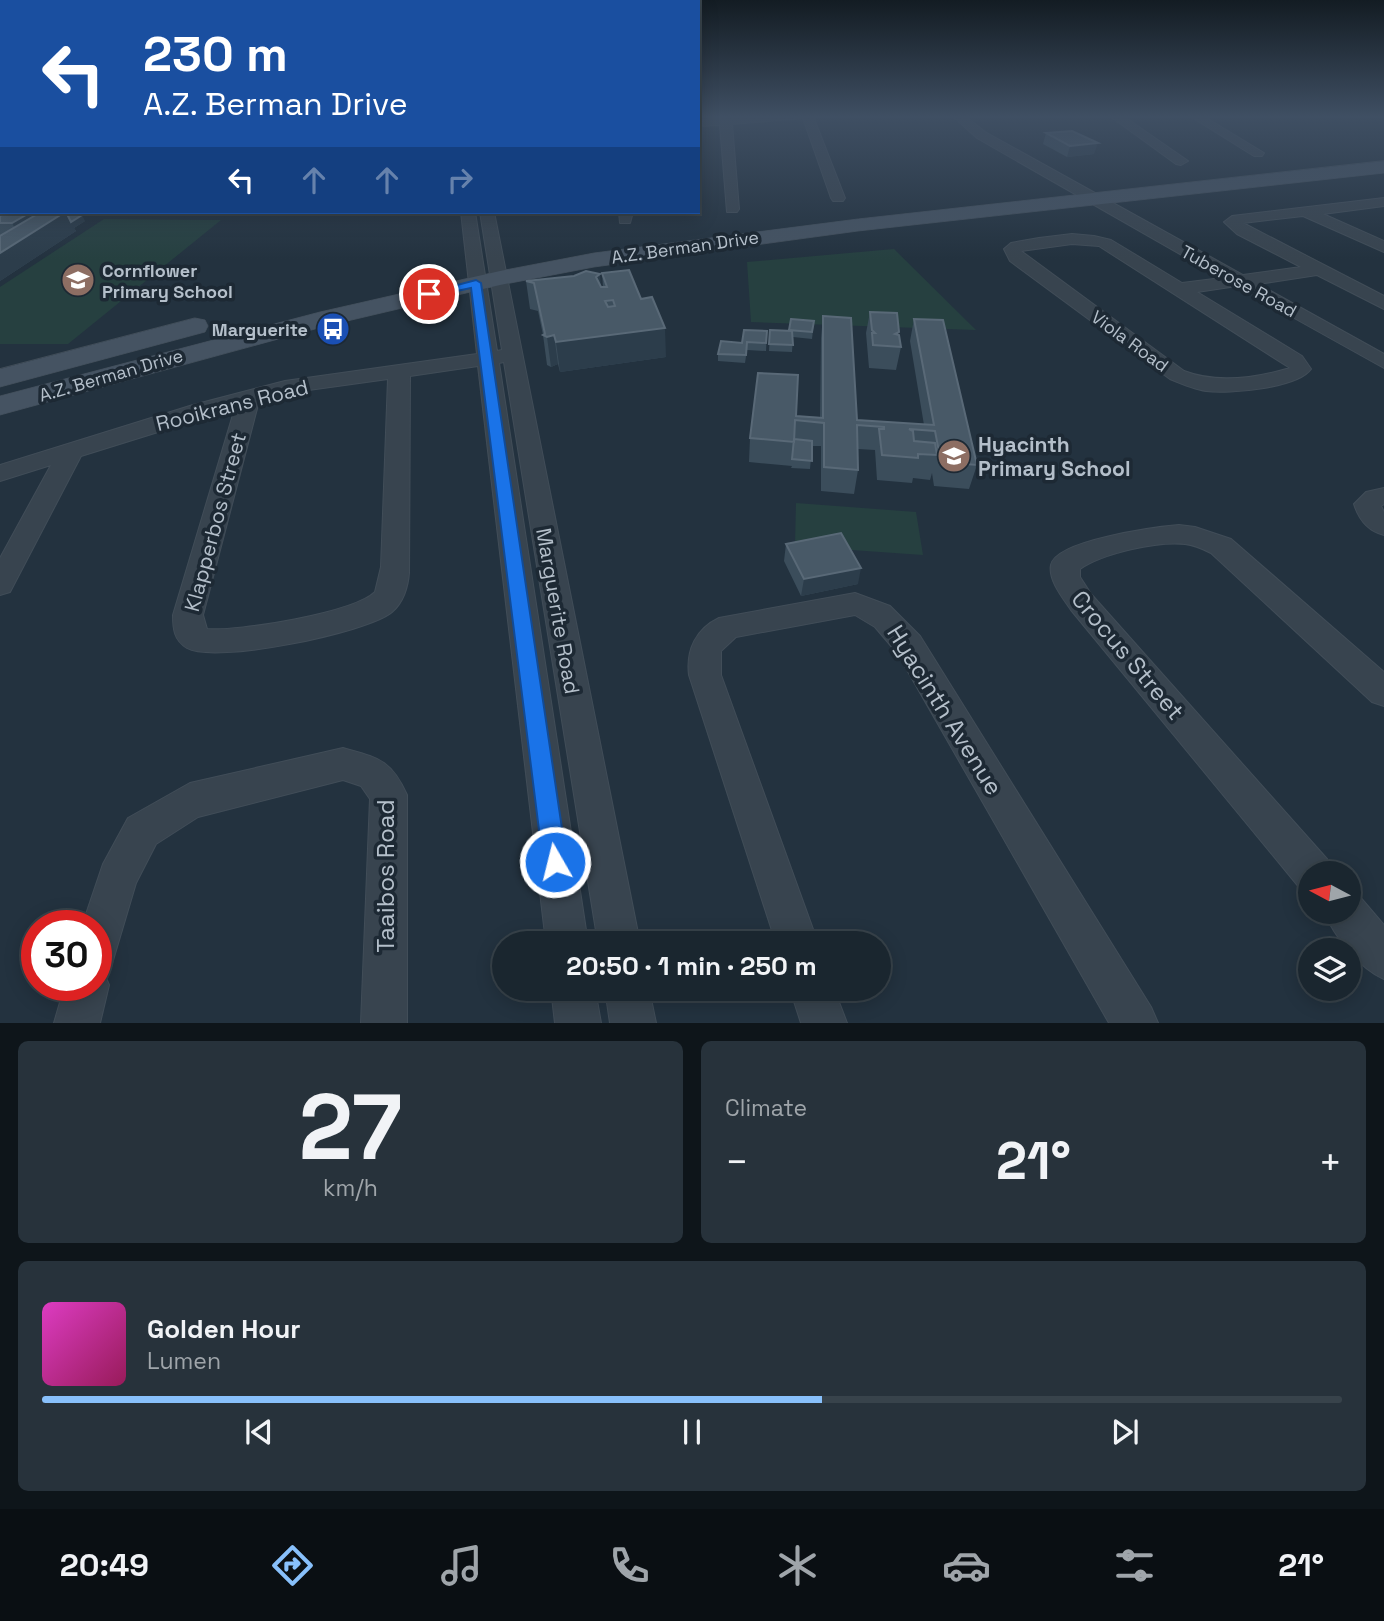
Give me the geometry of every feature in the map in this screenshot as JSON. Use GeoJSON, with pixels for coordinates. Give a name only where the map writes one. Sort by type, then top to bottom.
{"type":"FeatureCollection","features":[{"type":"Feature","properties":{"kind":"main road","name":"A.Z. Berman Drive"},"geometry":{"type":"LineString","coordinates":[[264,310],[485,264],[594,260],[1296,164]]}},
{"type":"Feature","properties":{"kind":"main road","name":"A.Z. Berman Drive"},"geometry":{"type":"LineString","coordinates":[[1091,191],[1384,167]]}},
{"type":"Feature","properties":{"kind":"main road","name":"A.Z. Berman Drive"},"geometry":{"type":"LineString","coordinates":[[0,406],[241,339],[485,264]]}},
{"type":"Feature","properties":{"kind":"main road","name":"A.Z. Berman Drive"},"geometry":{"type":"LineString","coordinates":[[0,378],[224,319]]}},
{"type":"Feature","properties":{"kind":"street"},"geometry":{"type":"LineString","coordinates":[[729,164],[732,209]]}},
{"type":"Feature","properties":{"kind":"street"},"geometry":{"type":"LineString","coordinates":[[825,164],[838,198]]}},
{"type":"Feature","properties":{"kind":"street"},"geometry":{"type":"LineString","coordinates":[[1037,164],[1091,191]]}},
{"type":"Feature","properties":{"kind":"street"},"geometry":{"type":"LineString","coordinates":[[1045,164],[1091,191]]}},
{"type":"Feature","properties":{"kind":"street","name":"Tuberose Road"},"geometry":{"type":"LineString","coordinates":[[1091,191],[1384,345]]}},
{"type":"Feature","properties":{"kind":"street","name":"Tuberose Road"},"geometry":{"type":"LineString","coordinates":[[1091,191],[1237,280],[1384,362]]}},
{"type":"Feature","properties":{"kind":"street"},"geometry":{"type":"LineString","coordinates":[[1383,202],[1237,219],[1232,222],[1242,231],[1384,303]]}},
{"type":"Feature","properties":{"kind":"street"},"geometry":{"type":"LineString","coordinates":[[1303,211],[1384,247]]}},
{"type":"Feature","properties":{"kind":"street"},"geometry":{"type":"LineString","coordinates":[[469,214],[485,264]]}},
{"type":"Feature","properties":{"kind":"street"},"geometry":{"type":"LineString","coordinates":[[485,264],[487,214]]}},
{"type":"Feature","properties":{"kind":"street","name":"Viola Road"},"geometry":{"type":"LineString","coordinates":[[1070,239],[1093,239],[1105,243],[1179,289],[1289,356],[1301,369],[1296,374],[1223,387],[1192,383],[1177,375],[1016,257],[1012,249],[1017,246],[1070,239]]}},
{"type":"Feature","properties":{"kind":"street","name":"Marguerite Road"},"geometry":{"type":"LineString","coordinates":[[485,264],[499,357],[566,931]]}},
{"type":"Feature","properties":{"kind":"street","name":"Marguerite Road"},"geometry":{"type":"LineString","coordinates":[[485,264],[499,357],[617,931]]}},
{"type":"Feature","properties":{"kind":"street"},"geometry":{"type":"LineString","coordinates":[[1179,289],[1319,270]]}},
{"type":"Feature","properties":{"kind":"street","name":"Rooikrans Road"},"geometry":{"type":"LineString","coordinates":[[0,473],[72,449],[285,387],[499,357]]}},
{"type":"Feature","properties":{"kind":"street","name":"Klapperbos Street"},"geometry":{"type":"LineString","coordinates":[[249,396],[188,615],[190,632],[202,641],[226,642],[353,616],[375,609],[387,598],[394,585],[396,567],[399,373]]}},
{"type":"Feature","properties":{"kind":"street"},"geometry":{"type":"LineString","coordinates":[[0,584],[72,449]]}},
{"type":"Feature","properties":{"kind":"street"},"geometry":{"type":"LineString","coordinates":[[1384,496],[1367,503],[1371,515],[1384,526]]}},
{"type":"Feature","properties":{"kind":"street","name":"Crocus Street"},"geometry":{"type":"LineString","coordinates":[[1303,861],[1081,602],[1066,578],[1065,565],[1074,556],[1092,550],[1178,534],[1203,538],[1221,546],[1384,692]]}},
{"type":"Feature","properties":{"kind":"street","name":"Hyacinth Avenue"},"geometry":{"type":"LineString","coordinates":[[793,931],[703,660],[706,645],[717,632],[730,626],[855,604],[875,608],[893,622],[909,645],[1135,1023]]}},
{"type":"Feature","properties":{"kind":"street","name":"Taaibos Road"},"geometry":{"type":"LineString","coordinates":[[108,910],[117,878],[142,831],[190,801],[343,764],[373,773],[389,795],[384,1023]]}},
{"type":"Feature","properties":{"kind":"street"},"geometry":{"type":"LineString","coordinates":[[1355,924],[1384,957]]}},
{"type":"Feature","properties":{"kind":"street"},"geometry":{"type":"LineString","coordinates":[[76,1023],[82,1001]]}},
{"type":"Feature","properties":{"kind":"street"},"geometry":{"type":"LineString","coordinates":[[575,1001],[578,1023]]}},
{"type":"Feature","properties":{"kind":"street"},"geometry":{"type":"LineString","coordinates":[[629,1001],[634,1023]]}},
{"type":"Feature","properties":{"kind":"street"},"geometry":{"type":"LineString","coordinates":[[816,1001],[824,1023]]}},
{"type":"Feature","properties":{"kind":"green space","name":"Cornflower Primary School"},"geometry":{"type":"Polygon","coordinates":[[[104,219],[221,220],[68,344],[0,344],[0,287],[104,219]]]}},
{"type":"Feature","properties":{"kind":"green space"},"geometry":{"type":"Polygon","coordinates":[[[894,249],[976,330],[751,322],[747,262],[894,249]]]}},
{"type":"Feature","properties":{"kind":"green space"},"geometry":{"type":"Polygon","coordinates":[[[796,503],[916,512],[923,555],[795,546],[796,503]]]}},
{"type":"Feature","properties":{"kind":"building"},"geometry":{"type":"Polygon","coordinates":[[[28,214],[12,223],[0,223],[0,216],[28,214]]]}},
{"type":"Feature","properties":{"kind":"building"},"geometry":{"type":"Polygon","coordinates":[[[38,214],[62,214],[0,253],[0,236],[38,214]]]}},
{"type":"Feature","properties":{"kind":"building"},"geometry":{"type":"Polygon","coordinates":[[[67,214],[82,215],[71,222],[67,214]]]}},
{"type":"Feature","properties":{"kind":"building"},"geometry":{"type":"Polygon","coordinates":[[[629,270],[641,299],[652,297],[665,328],[556,342],[554,335],[543,335],[545,334],[534,283],[526,281],[574,276],[586,271],[600,274],[596,277],[601,287],[607,287],[602,273],[629,270]],[[613,300],[605,301],[608,307],[615,306],[613,300]]]}},
{"type":"Feature","properties":{"kind":"building"},"geometry":{"type":"Polygon","coordinates":[[[870,312],[897,313],[899,332],[895,334],[899,335],[901,347],[873,345],[872,333],[875,333],[872,330],[870,312]]]}},
{"type":"Feature","properties":{"kind":"building"},"geometry":{"type":"Polygon","coordinates":[[[823,316],[851,318],[857,420],[934,425],[914,319],[943,320],[977,465],[941,462],[935,431],[909,429],[913,431],[914,441],[935,443],[937,455],[918,454],[918,458],[882,455],[879,429],[884,427],[857,425],[858,470],[824,467],[824,423],[795,420],[794,442],[750,438],[758,373],[798,375],[796,416],[823,418],[823,316]]]}},
{"type":"Feature","properties":{"kind":"building"},"geometry":{"type":"Polygon","coordinates":[[[791,319],[814,321],[812,332],[789,330],[791,319]]]}},
{"type":"Feature","properties":{"kind":"building"},"geometry":{"type":"Polygon","coordinates":[[[744,330],[767,331],[766,343],[747,342],[746,355],[718,354],[721,341],[742,343],[744,330]]]}},
{"type":"Feature","properties":{"kind":"building"},"geometry":{"type":"Polygon","coordinates":[[[770,330],[792,331],[793,345],[769,344],[770,330]]]}},
{"type":"Feature","properties":{"kind":"building"},"geometry":{"type":"Polygon","coordinates":[[[794,439],[812,441],[812,461],[792,459],[794,439]]]}},
{"type":"Feature","properties":{"kind":"building"},"geometry":{"type":"Polygon","coordinates":[[[841,533],[861,568],[804,579],[786,544],[841,533]]]}},
{"type":"Feature","properties":{"kind":"place","name":"Cornflower Primary School"},"geometry":{"type":"Point","coordinates":[78,280]}},
{"type":"Feature","properties":{"kind":"place","name":"Marguerite"},"geometry":{"type":"Point","coordinates":[333,329]}},
{"type":"Feature","properties":{"kind":"place","name":"Hyacinth Primary School"},"geometry":{"type":"Point","coordinates":[954,456]}},
{"type":"Feature","properties":{"kind":"route"},"geometry":{"type":"LineString","coordinates":[[429,294],[476,283],[555,862]]}}]}
